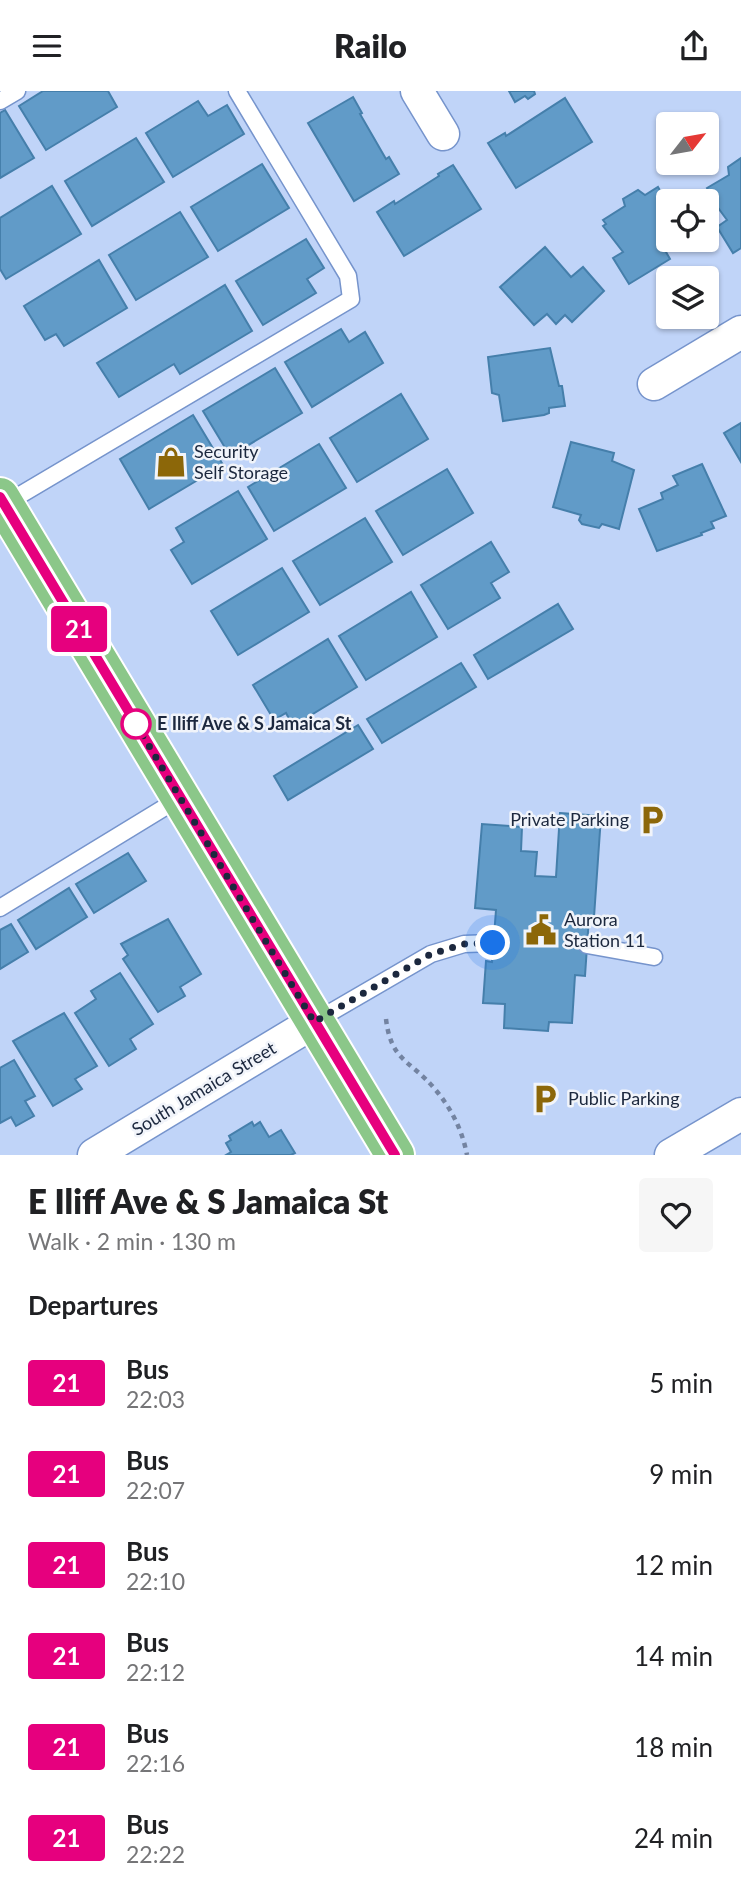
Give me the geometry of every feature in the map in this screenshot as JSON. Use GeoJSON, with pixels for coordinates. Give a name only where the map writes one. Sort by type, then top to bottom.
{"type":"FeatureCollection","features":[{"type":"Feature","properties":{"kind":"main road"},"geometry":{"type":"LineString","coordinates":[[2,503],[395,1155]]}},
{"type":"Feature","properties":{"kind":"street"},"geometry":{"type":"LineString","coordinates":[[417,91],[443,134]]}},
{"type":"Feature","properties":{"kind":"street"},"geometry":{"type":"LineString","coordinates":[[654,384],[741,332]]}},
{"type":"Feature","properties":{"kind":"street","name":"South Jamaica Street"},"geometry":{"type":"LineString","coordinates":[[94,1155],[314,1022]]}},
{"type":"Feature","properties":{"kind":"street"},"geometry":{"type":"LineString","coordinates":[[671,1155],[741,1114]]}},
{"type":"Feature","properties":{"kind":"lane"},"geometry":{"type":"LineString","coordinates":[[0,101],[17,91]]}},
{"type":"Feature","properties":{"kind":"lane"},"geometry":{"type":"LineString","coordinates":[[2,503],[351,299],[348,276],[237,91]]}},
{"type":"Feature","properties":{"kind":"lane"},"geometry":{"type":"LineString","coordinates":[[0,908],[180,798]]}},
{"type":"Feature","properties":{"kind":"lane"},"geometry":{"type":"LineString","coordinates":[[314,1022],[431,954],[464,944],[493,943]]}},
{"type":"Feature","properties":{"kind":"lane"},"geometry":{"type":"LineString","coordinates":[[587,945],[654,957]]}},
{"type":"Feature","properties":{"kind":"path"},"geometry":{"type":"LineString","coordinates":[[386,1019],[392,1046],[399,1056],[432,1085],[452,1114],[458,1124],[467,1155]]}},
{"type":"Feature","properties":{"kind":"building"},"geometry":{"type":"Polygon","coordinates":[[[43,91],[108,91],[117,107],[46,150],[19,106],[43,91]]]}},
{"type":"Feature","properties":{"kind":"building"},"geometry":{"type":"Polygon","coordinates":[[[509,91],[534,91],[535,94],[515,102],[509,91]]]}},
{"type":"Feature","properties":{"kind":"building"},"geometry":{"type":"Polygon","coordinates":[[[353,97],[386,159],[389,157],[399,174],[354,201],[308,123],[353,97]]]}},
{"type":"Feature","properties":{"kind":"building"},"geometry":{"type":"Polygon","coordinates":[[[565,98],[592,142],[516,188],[488,143],[505,133],[506,136],[565,98]]]}},
{"type":"Feature","properties":{"kind":"building"},"geometry":{"type":"Polygon","coordinates":[[[198,101],[208,116],[227,105],[244,134],[173,177],[146,133],[198,101]]]}},
{"type":"Feature","properties":{"kind":"building"},"geometry":{"type":"Polygon","coordinates":[[[5,110],[34,158],[0,178],[0,113],[5,110]]]}},
{"type":"Feature","properties":{"kind":"building"},"geometry":{"type":"Polygon","coordinates":[[[136,138],[164,182],[92,226],[65,181],[136,138]]]}},
{"type":"Feature","properties":{"kind":"building"},"geometry":{"type":"Polygon","coordinates":[[[741,158],[741,248],[733,253],[719,230],[719,226],[727,220],[719,209],[719,189],[707,188],[729,175],[728,167],[741,158]]]}},
{"type":"Feature","properties":{"kind":"building"},"geometry":{"type":"Polygon","coordinates":[[[262,164],[289,208],[218,251],[191,207],[262,164]]]}},
{"type":"Feature","properties":{"kind":"building"},"geometry":{"type":"Polygon","coordinates":[[[453,165],[481,209],[404,256],[377,212],[394,201],[395,204],[453,165]]]}},
{"type":"Feature","properties":{"kind":"building"},"geometry":{"type":"Polygon","coordinates":[[[52,186],[81,234],[6,279],[0,269],[0,218],[52,186]]]}},
{"type":"Feature","properties":{"kind":"building"},"geometry":{"type":"Polygon","coordinates":[[[658,187],[659,189],[656,189],[656,252],[666,252],[670,259],[629,284],[613,258],[623,252],[603,226],[606,224],[603,220],[625,206],[623,199],[638,190],[645,195],[658,187]]]}},
{"type":"Feature","properties":{"kind":"building"},"geometry":{"type":"Polygon","coordinates":[[[180,212],[208,257],[136,300],[109,255],[180,212]]]}},
{"type":"Feature","properties":{"kind":"building"},"geometry":{"type":"Polygon","coordinates":[[[306,239],[324,268],[307,279],[316,293],[263,325],[236,281],[306,239]]]}},
{"type":"Feature","properties":{"kind":"building"},"geometry":{"type":"Polygon","coordinates":[[[545,247],[571,277],[583,267],[604,291],[572,322],[565,315],[556,324],[547,314],[534,325],[500,287],[545,247]]]}},
{"type":"Feature","properties":{"kind":"building"},"geometry":{"type":"Polygon","coordinates":[[[99,260],[127,308],[64,346],[56,334],[45,340],[24,306],[99,260]]]}},
{"type":"Feature","properties":{"kind":"building"},"geometry":{"type":"Polygon","coordinates":[[[225,285],[252,331],[180,374],[174,364],[119,397],[97,363],[225,285]]]}},
{"type":"Feature","properties":{"kind":"building"},"geometry":{"type":"Polygon","coordinates":[[[341,329],[349,342],[365,332],[383,363],[312,407],[285,362],[341,329]]]}},
{"type":"Feature","properties":{"kind":"building"},"geometry":{"type":"Polygon","coordinates":[[[550,348],[559,386],[562,386],[565,406],[549,408],[549,413],[544,415],[503,421],[499,395],[492,393],[488,357],[550,348]]]}},
{"type":"Feature","properties":{"kind":"building"},"geometry":{"type":"Polygon","coordinates":[[[275,368],[302,413],[230,456],[203,411],[275,368]]]}},
{"type":"Feature","properties":{"kind":"building"},"geometry":{"type":"Polygon","coordinates":[[[401,394],[428,439],[357,482],[330,438],[401,394]]]}},
{"type":"Feature","properties":{"kind":"building","name":"Security Self Storage"},"geometry":{"type":"Polygon","coordinates":[[[193,415],[223,465],[149,509],[120,459],[193,415]]]}},
{"type":"Feature","properties":{"kind":"building"},"geometry":{"type":"Polygon","coordinates":[[[741,423],[741,462],[724,433],[741,423]]]}},
{"type":"Feature","properties":{"kind":"building"},"geometry":{"type":"Polygon","coordinates":[[[571,442],[614,453],[612,461],[634,470],[619,529],[602,524],[599,528],[582,524],[579,520],[581,515],[553,507],[571,442]]]}},
{"type":"Feature","properties":{"kind":"building"},"geometry":{"type":"Polygon","coordinates":[[[319,444],[346,488],[274,531],[248,487],[319,444]]]}},
{"type":"Feature","properties":{"kind":"building"},"geometry":{"type":"Polygon","coordinates":[[[702,464],[726,516],[711,522],[714,528],[701,533],[702,535],[657,551],[639,509],[663,499],[661,493],[678,485],[673,476],[702,464]]]}},
{"type":"Feature","properties":{"kind":"building"},"geometry":{"type":"Polygon","coordinates":[[[447,469],[473,513],[403,555],[376,511],[447,469]]]}},
{"type":"Feature","properties":{"kind":"building"},"geometry":{"type":"Polygon","coordinates":[[[238,491],[267,539],[192,584],[171,550],[184,542],[176,528],[238,491]]]}},
{"type":"Feature","properties":{"kind":"building"},"geometry":{"type":"Polygon","coordinates":[[[365,518],[392,562],[320,605],[293,561],[365,518]]]}},
{"type":"Feature","properties":{"kind":"building"},"geometry":{"type":"Polygon","coordinates":[[[491,542],[509,572],[491,583],[500,598],[448,629],[421,585],[491,542]]]}},
{"type":"Feature","properties":{"kind":"building"},"geometry":{"type":"Polygon","coordinates":[[[282,568],[309,612],[238,655],[211,611],[282,568]]]}},
{"type":"Feature","properties":{"kind":"building"},"geometry":{"type":"Polygon","coordinates":[[[411,592],[437,637],[366,680],[339,636],[411,592]]]}},
{"type":"Feature","properties":{"kind":"building"},"geometry":{"type":"Polygon","coordinates":[[[558,604],[573,629],[488,679],[474,655],[558,604]]]}},
{"type":"Feature","properties":{"kind":"building"},"geometry":{"type":"Polygon","coordinates":[[[328,639],[357,687],[293,726],[286,713],[274,720],[253,685],[328,639]]]}},
{"type":"Feature","properties":{"kind":"building"},"geometry":{"type":"Polygon","coordinates":[[[461,663],[476,687],[382,743],[367,719],[461,663]]]}},
{"type":"Feature","properties":{"kind":"building"},"geometry":{"type":"Polygon","coordinates":[[[358,725],[373,749],[288,800],[274,776],[358,725]]]}},
{"type":"Feature","properties":{"kind":"building","name":"Aurora Station 11"},"geometry":{"type":"Polygon","coordinates":[[[560,813],[601,816],[594,917],[589,917],[585,976],[575,975],[572,1023],[549,1022],[548,1031],[504,1028],[505,1004],[483,1003],[486,961],[492,962],[496,910],[475,908],[482,824],[522,827],[521,851],[537,852],[535,876],[556,877],[560,813]]]}},
{"type":"Feature","properties":{"kind":"building"},"geometry":{"type":"Polygon","coordinates":[[[128,853],[146,881],[94,913],[76,884],[128,853]]]}},
{"type":"Feature","properties":{"kind":"building"},"geometry":{"type":"Polygon","coordinates":[[[69,888],[87,917],[36,949],[18,920],[69,888]]]}},
{"type":"Feature","properties":{"kind":"building"},"geometry":{"type":"Polygon","coordinates":[[[168,919],[201,974],[180,987],[185,996],[158,1012],[123,959],[128,955],[121,944],[168,919]]]}},
{"type":"Feature","properties":{"kind":"building"},"geometry":{"type":"Polygon","coordinates":[[[11,924],[28,952],[0,969],[0,930],[11,924]]]}},
{"type":"Feature","properties":{"kind":"building"},"geometry":{"type":"Polygon","coordinates":[[[120,973],[153,1024],[130,1039],[136,1049],[109,1066],[75,1013],[96,999],[91,991],[120,973]]]}},
{"type":"Feature","properties":{"kind":"building"},"geometry":{"type":"Polygon","coordinates":[[[64,1013],[97,1066],[75,1079],[82,1089],[53,1106],[13,1041],[64,1013]]]}},
{"type":"Feature","properties":{"kind":"building"},"geometry":{"type":"Polygon","coordinates":[[[14,1060],[35,1096],[25,1101],[34,1116],[16,1126],[11,1117],[0,1123],[0,1068],[14,1060]]]}},
{"type":"Feature","properties":{"kind":"building"},"geometry":{"type":"Polygon","coordinates":[[[252,1122],[254,1126],[260,1122],[269,1137],[281,1130],[295,1153],[226,1155],[231,1152],[226,1143],[231,1140],[229,1136],[252,1122]]]}},
{"type":"Feature","properties":{"kind":"bus line","name":"21"},"geometry":{"type":"LineString","coordinates":[[0,497],[395,1155]]}},
{"type":"Feature","properties":{"kind":"place","name":"Security Self Storage"},"geometry":{"type":"Point","coordinates":[171,462]}},
{"type":"Feature","properties":{"kind":"place","name":"E Iliff Ave & S Jamaica St"},"geometry":{"type":"Point","coordinates":[136,724]}},
{"type":"Feature","properties":{"kind":"place","name":"Private Parking"},"geometry":{"type":"Point","coordinates":[652,820]}},
{"type":"Feature","properties":{"kind":"place","name":"Aurora Station 11"},"geometry":{"type":"Point","coordinates":[541,930]}},
{"type":"Feature","properties":{"kind":"place","name":"Public Parking"},"geometry":{"type":"Point","coordinates":[545,1099]}},
{"type":"Feature","properties":{"kind":"route"},"geometry":{"type":"LineString","coordinates":[[136,724],[133,719],[314,1022],[431,954],[464,944],[493,943]]}}]}
